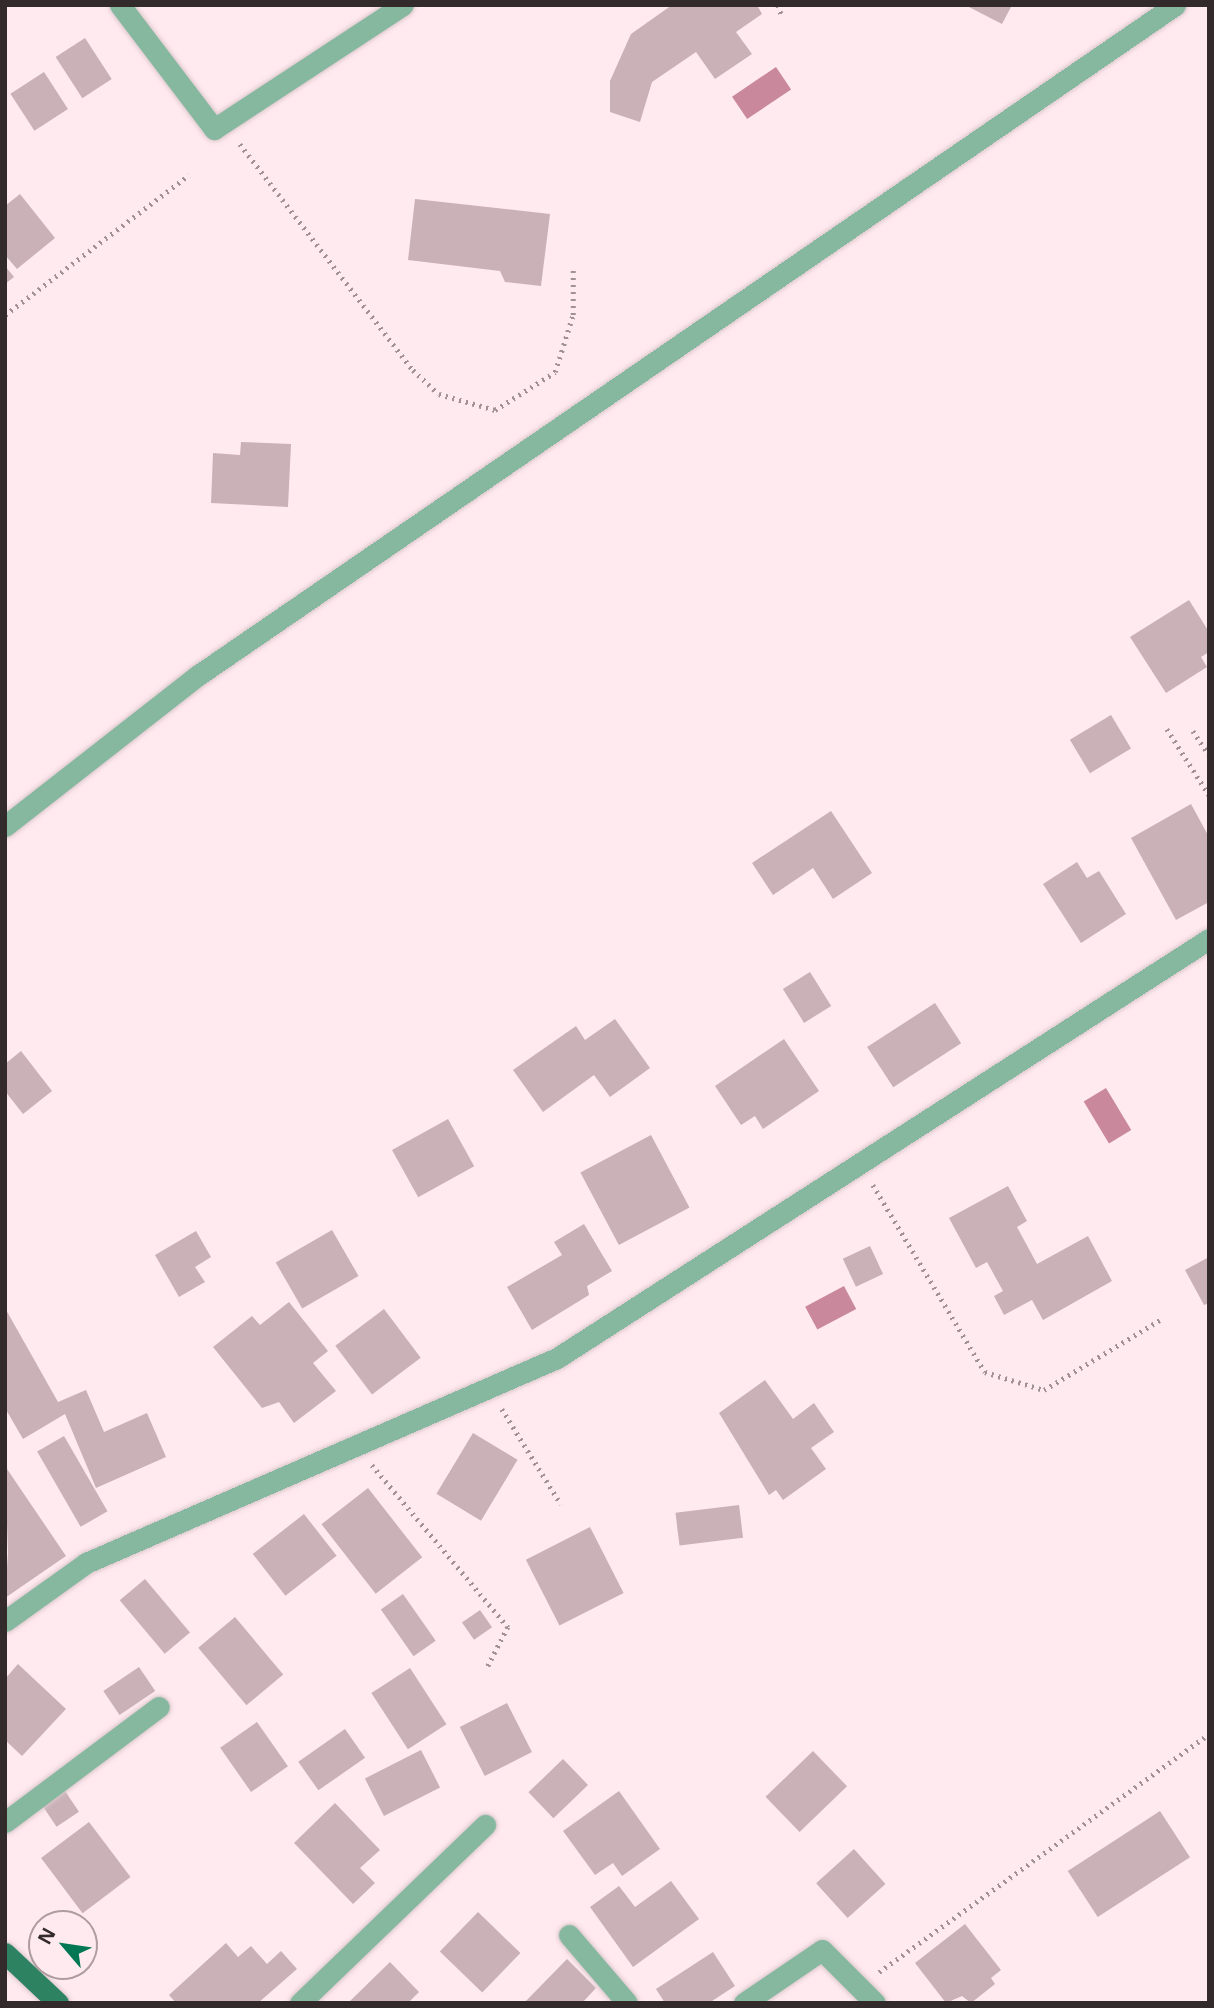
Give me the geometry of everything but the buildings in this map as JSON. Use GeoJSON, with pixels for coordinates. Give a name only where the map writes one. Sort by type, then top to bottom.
{"type":"FeatureCollection","features":[{"type":"Feature","properties":{"kind":"main road"},"geometry":{"type":"LineString","coordinates":[[5,1953],[58,2003]]}},
{"type":"Feature","properties":{"kind":"street"},"geometry":{"type":"LineString","coordinates":[[120,5],[214,129],[403,5]]}},
{"type":"Feature","properties":{"kind":"street"},"geometry":{"type":"LineString","coordinates":[[5,826],[197,676],[1175,5]]}},
{"type":"Feature","properties":{"kind":"street"},"geometry":{"type":"LineString","coordinates":[[5,1621],[86,1563],[557,1358],[1209,939]]}},
{"type":"Feature","properties":{"kind":"street"},"geometry":{"type":"LineString","coordinates":[[5,1822],[159,1707]]}},
{"type":"Feature","properties":{"kind":"street"},"geometry":{"type":"LineString","coordinates":[[300,2003],[485,1825]]}},
{"type":"Feature","properties":{"kind":"street"},"geometry":{"type":"LineString","coordinates":[[569,1935],[627,2003]]}},
{"type":"Feature","properties":{"kind":"street"},"geometry":{"type":"LineString","coordinates":[[744,2003],[822,1950],[875,2003]]}},
{"type":"Feature","properties":{"kind":"path"},"geometry":{"type":"LineString","coordinates":[[778,5],[782,16]]}},
{"type":"Feature","properties":{"kind":"path"},"geometry":{"type":"LineString","coordinates":[[224,124],[413,370],[439,394],[495,410],[555,372],[573,315],[573,267]]}},
{"type":"Feature","properties":{"kind":"path"},"geometry":{"type":"LineString","coordinates":[[5,314],[189,175]]}},
{"type":"Feature","properties":{"kind":"path"},"geometry":{"type":"LineString","coordinates":[[1167,729],[1209,795]]}},
{"type":"Feature","properties":{"kind":"path"},"geometry":{"type":"LineString","coordinates":[[1193,731],[1209,755]]}},
{"type":"Feature","properties":{"kind":"path"},"geometry":{"type":"LineString","coordinates":[[860,1163],[985,1372],[1044,1390],[1160,1320]]}},
{"type":"Feature","properties":{"kind":"path"},"geometry":{"type":"LineString","coordinates":[[489,1388],[561,1504]]}},
{"type":"Feature","properties":{"kind":"path"},"geometry":{"type":"LineString","coordinates":[[355,1446],[509,1627],[488,1666]]}},
{"type":"Feature","properties":{"kind":"path"},"geometry":{"type":"LineString","coordinates":[[858,1986],[1209,1734]]}},
{"type":"Feature","properties":{"kind":"shaded area"},"geometry":{"type":"Polygon","coordinates":[[[776,67],[791,89],[747,119],[732,97],[776,67]]]}},
{"type":"Feature","properties":{"kind":"shaded area"},"geometry":{"type":"Polygon","coordinates":[[[1106,1088],[1131,1130],[1109,1143],[1084,1101],[1106,1088]]]}},
{"type":"Feature","properties":{"kind":"shaded area"},"geometry":{"type":"Polygon","coordinates":[[[844,1286],[856,1309],[817,1330],[805,1307],[844,1286]]]}}]}
